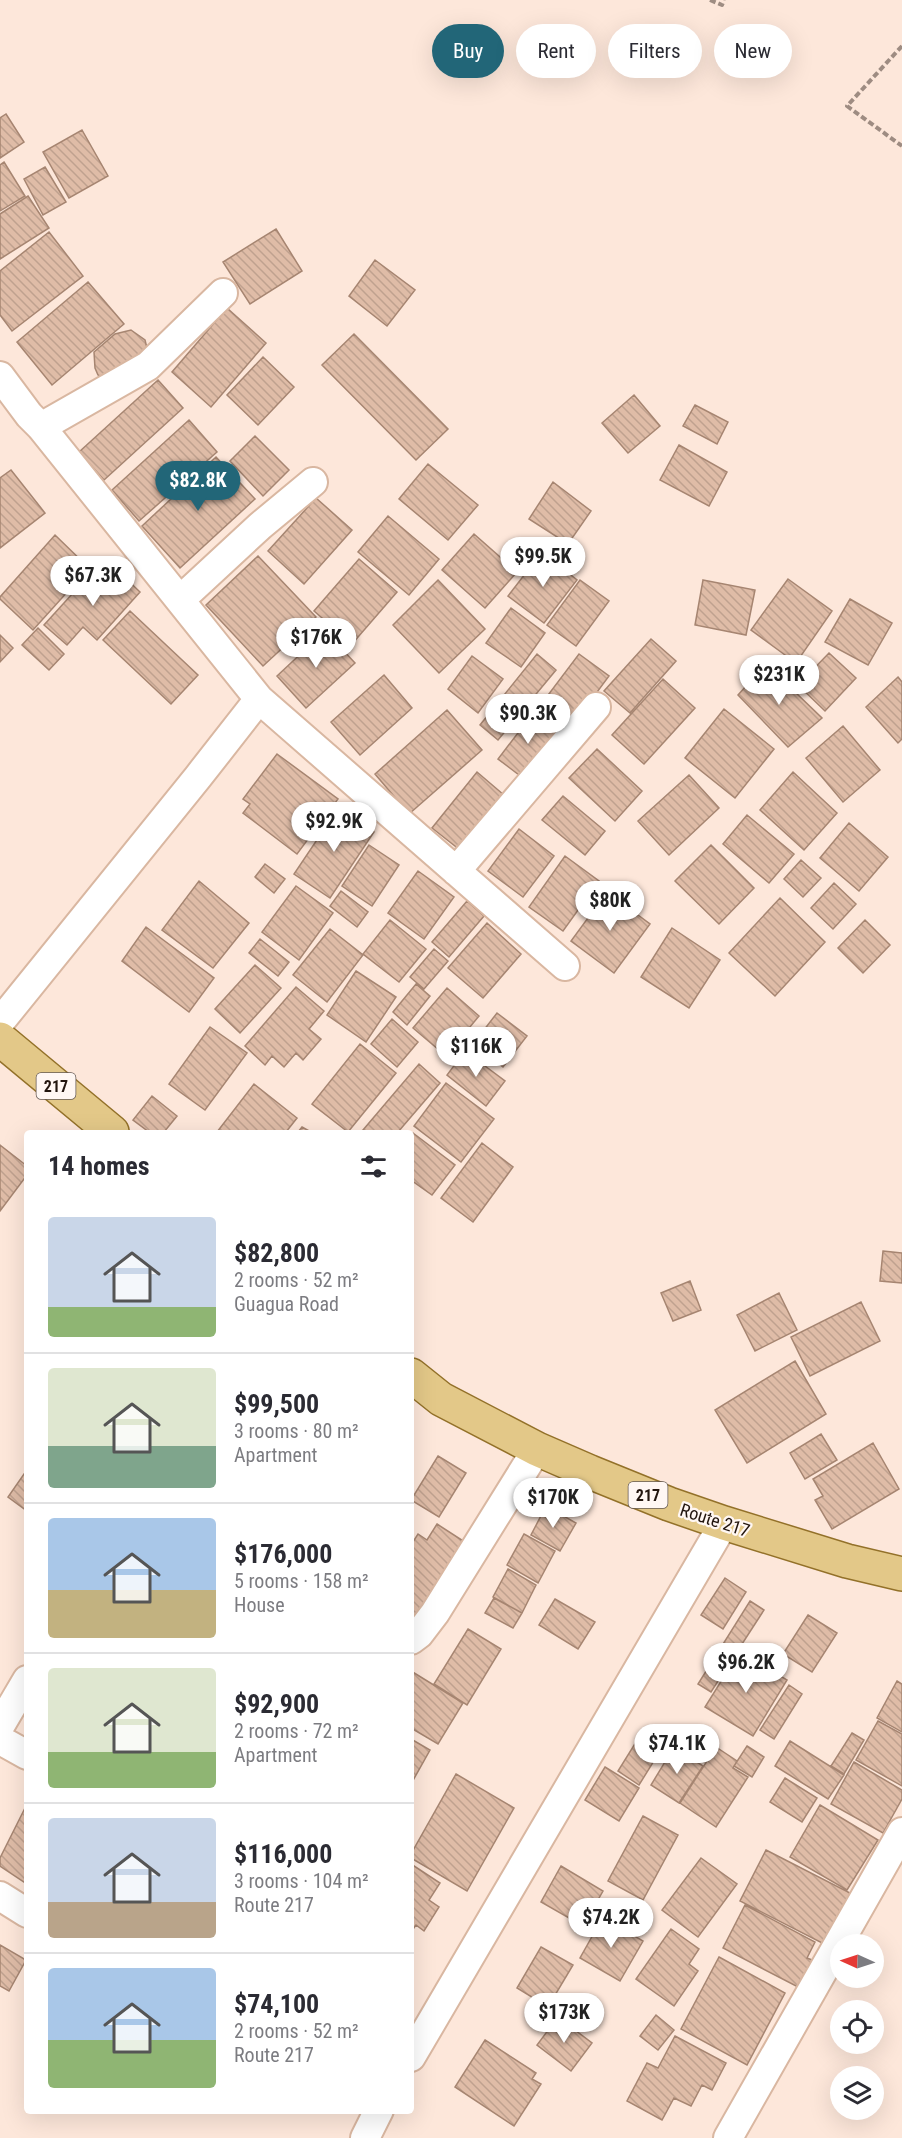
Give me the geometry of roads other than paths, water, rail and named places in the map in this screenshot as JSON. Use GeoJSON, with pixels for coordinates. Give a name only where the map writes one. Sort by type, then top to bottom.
{"type":"FeatureCollection","features":[{"type":"Feature","properties":{"kind":"main road","name":"217"},"geometry":{"type":"LineString","coordinates":[[0,1039],[110,1130]]}},
{"type":"Feature","properties":{"kind":"main road","name":"Route 217"},"geometry":{"type":"LineString","coordinates":[[414,1377],[441,1399],[537,1449],[669,1504],[847,1561],[902,1574]]}},
{"type":"Feature","properties":{"kind":"street"},"geometry":{"type":"LineString","coordinates":[[35,421],[148,366],[223,293]]}},
{"type":"Feature","properties":{"kind":"street"},"geometry":{"type":"LineString","coordinates":[[0,376],[259,699],[565,966]]}},
{"type":"Feature","properties":{"kind":"street"},"geometry":{"type":"LineString","coordinates":[[0,399],[35,421]]}},
{"type":"Feature","properties":{"kind":"street"},"geometry":{"type":"LineString","coordinates":[[180,600],[260,526],[313,482]]}},
{"type":"Feature","properties":{"kind":"street"},"geometry":{"type":"LineString","coordinates":[[0,1022],[259,699]]}},
{"type":"Feature","properties":{"kind":"street"},"geometry":{"type":"LineString","coordinates":[[456,872],[596,707]]}},
{"type":"Feature","properties":{"kind":"street"},"geometry":{"type":"LineString","coordinates":[[414,1638],[435,1614],[537,1449]]}},
{"type":"Feature","properties":{"kind":"street"},"geometry":{"type":"LineString","coordinates":[[414,2052],[724,1523]]}},
{"type":"Feature","properties":{"kind":"street"},"geometry":{"type":"LineString","coordinates":[[0,1726],[24,1685]]}},
{"type":"Feature","properties":{"kind":"street"},"geometry":{"type":"LineString","coordinates":[[0,1740],[24,1753]]}},
{"type":"Feature","properties":{"kind":"street"},"geometry":{"type":"LineString","coordinates":[[728,2138],[898,1847]]}},
{"type":"Feature","properties":{"kind":"street"},"geometry":{"type":"LineString","coordinates":[[0,1896],[24,1911]]}},
{"type":"Feature","properties":{"kind":"street"},"geometry":{"type":"LineString","coordinates":[[365,2138],[378,2114]]}}]}
